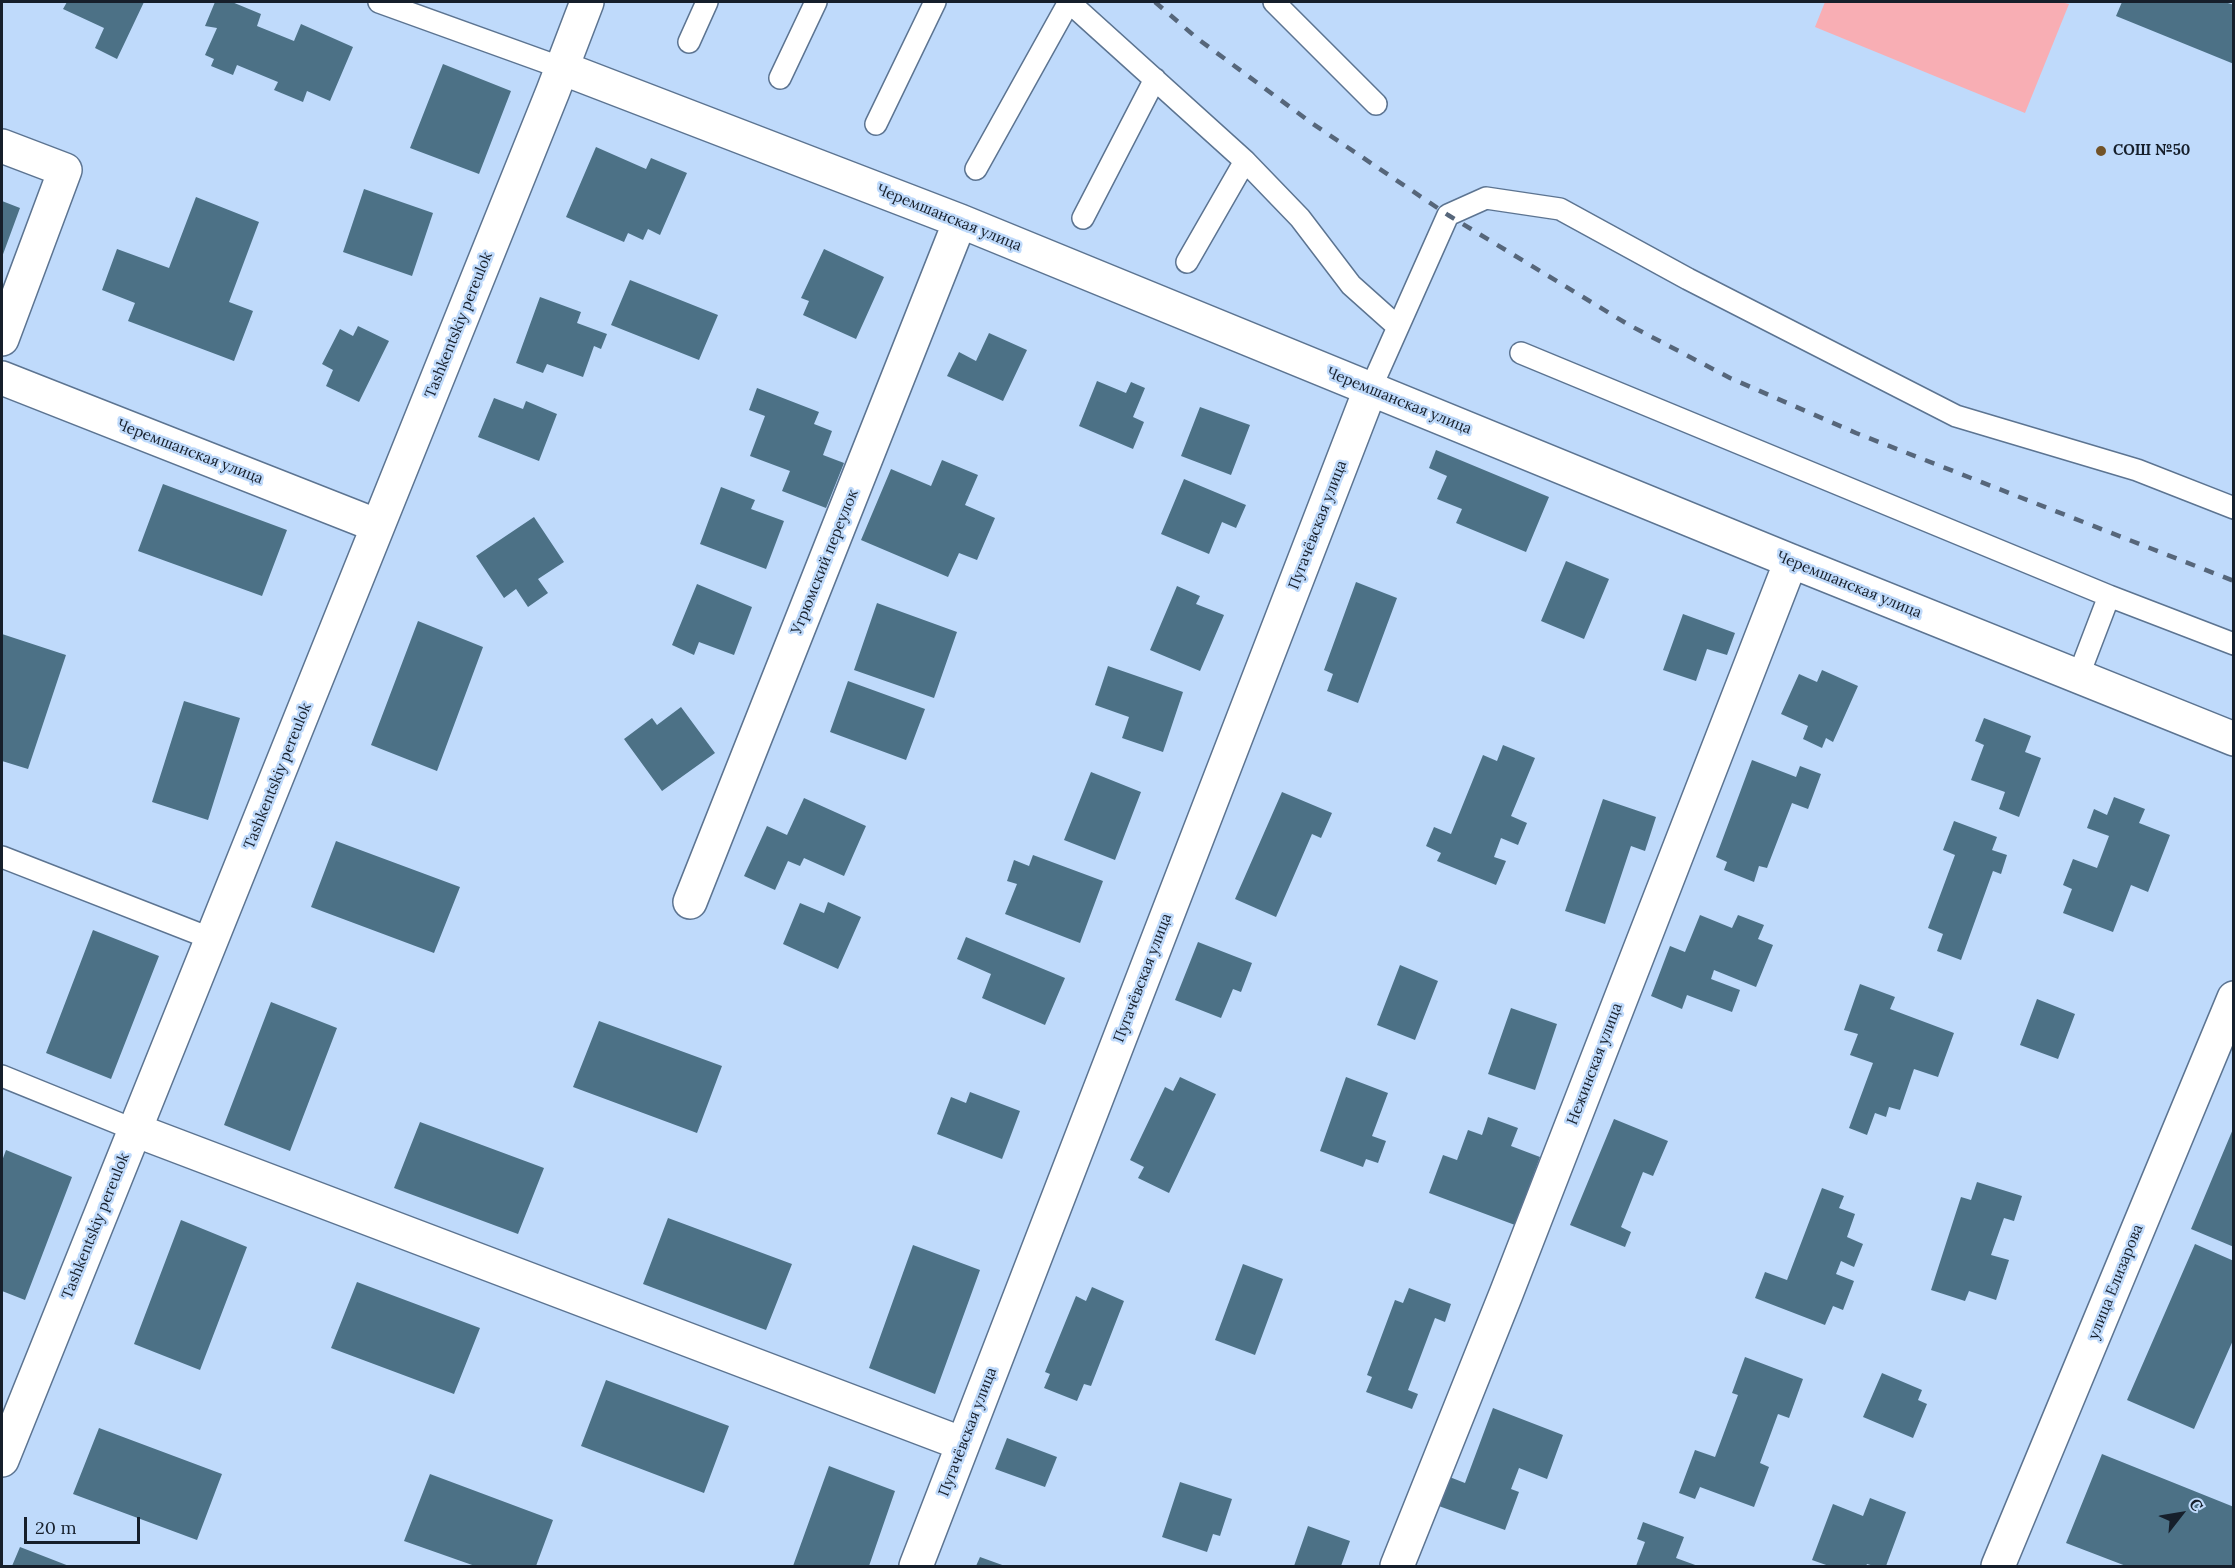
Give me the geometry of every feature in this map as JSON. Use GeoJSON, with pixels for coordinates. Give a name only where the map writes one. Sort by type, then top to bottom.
{"type":"FeatureCollection","features":[{"type":"Feature","properties":{"kind":"street","name":"Tashkentskiy pereulok"},"geometry":{"type":"LineString","coordinates":[[2,1460],[558,80],[587,2]]}},
{"type":"Feature","properties":{"kind":"street","name":"Черемшанская улица"},"geometry":{"type":"LineString","coordinates":[[558,80],[960,221],[1370,390],[2234,739]]}},
{"type":"Feature","properties":{"kind":"street"},"geometry":{"type":"LineString","coordinates":[[2,146],[65,170],[2,339]]}},
{"type":"Feature","properties":{"kind":"street","name":"Угрюмский переулок"},"geometry":{"type":"LineString","coordinates":[[690,902],[960,221]]}},
{"type":"Feature","properties":{"kind":"street","name":"Черемшанская улица"},"geometry":{"type":"LineString","coordinates":[[2,378],[378,526]]}},
{"type":"Feature","properties":{"kind":"street","name":"Пугачёвская улица"},"geometry":{"type":"LineString","coordinates":[[916,1566],[1370,390]]}},
{"type":"Feature","properties":{"kind":"street","name":"Нежинская улица"},"geometry":{"type":"LineString","coordinates":[[1397,1566],[1506,1294],[1791,561]]}},
{"type":"Feature","properties":{"kind":"street","name":"улица Елизарова"},"geometry":{"type":"LineString","coordinates":[[1998,1566],[2234,998]]}},
{"type":"Feature","properties":{"kind":"street"},"geometry":{"type":"LineString","coordinates":[[135,1130],[963,1444]]}},
{"type":"Feature","properties":{"kind":"lane"},"geometry":{"type":"LineString","coordinates":[[379,2],[558,80]]}},
{"type":"Feature","properties":{"kind":"lane"},"geometry":{"type":"LineString","coordinates":[[689,42],[707,2]]}},
{"type":"Feature","properties":{"kind":"lane"},"geometry":{"type":"LineString","coordinates":[[780,78],[816,2]]}},
{"type":"Feature","properties":{"kind":"lane"},"geometry":{"type":"LineString","coordinates":[[876,124],[935,2]]}},
{"type":"Feature","properties":{"kind":"lane"},"geometry":{"type":"LineString","coordinates":[[976,169],[1069,2],[1245,161],[1300,218],[1350,285],[1398,327]]}},
{"type":"Feature","properties":{"kind":"lane"},"geometry":{"type":"LineString","coordinates":[[1274,2],[1376,104]]}},
{"type":"Feature","properties":{"kind":"lane"},"geometry":{"type":"LineString","coordinates":[[1083,218],[1155,79]]}},
{"type":"Feature","properties":{"kind":"lane"},"geometry":{"type":"LineString","coordinates":[[1187,262],[1245,161]]}},
{"type":"Feature","properties":{"kind":"lane"},"geometry":{"type":"LineString","coordinates":[[1370,390],[1448,215],[1486,198],[1560,209],[1688,279],[1956,416],[2138,470],[2234,508]]}},
{"type":"Feature","properties":{"kind":"lane"},"geometry":{"type":"LineString","coordinates":[[1521,353],[2109,596],[2234,644]]}},
{"type":"Feature","properties":{"kind":"lane"},"geometry":{"type":"LineString","coordinates":[[2078,677],[2109,596]]}},
{"type":"Feature","properties":{"kind":"lane"},"geometry":{"type":"LineString","coordinates":[[2,857],[212,939]]}},
{"type":"Feature","properties":{"kind":"lane"},"geometry":{"type":"LineString","coordinates":[[2,1076],[135,1130]]}},
{"type":"Feature","properties":{"kind":"shaded area"},"geometry":{"type":"Polygon","coordinates":[[[1825,2],[2061,2],[2069,4],[2025,113],[1815,27],[1825,2]]]}},
{"type":"Feature","properties":{"kind":"building"},"geometry":{"type":"Polygon","coordinates":[[[67,2],[144,2],[117,59],[95,48],[104,28],[63,9],[67,2]]]}},
{"type":"Feature","properties":{"kind":"building"},"geometry":{"type":"Polygon","coordinates":[[[215,2],[232,2],[261,14],[257,26],[294,41],[301,24],[353,47],[330,101],[307,91],[303,102],[274,90],[278,82],[237,65],[233,75],[211,66],[214,59],[205,55],[217,28],[205,26],[215,2]]]}},
{"type":"Feature","properties":{"kind":"building"},"geometry":{"type":"Polygon","coordinates":[[[2122,2],[2225,2],[2234,5],[2234,64],[2116,16],[2122,2]]]}},
{"type":"Feature","properties":{"kind":"building"},"geometry":{"type":"Polygon","coordinates":[[[443,64],[511,91],[479,174],[410,148],[443,64]]]}},
{"type":"Feature","properties":{"kind":"building"},"geometry":{"type":"Polygon","coordinates":[[[596,147],[646,169],[651,158],[687,173],[660,235],[648,229],[643,240],[628,233],[624,242],[566,217],[596,147]]]}},
{"type":"Feature","properties":{"kind":"building"},"geometry":{"type":"Polygon","coordinates":[[[364,189],[433,213],[412,276],[343,252],[364,189]]]}},
{"type":"Feature","properties":{"kind":"building"},"geometry":{"type":"Polygon","coordinates":[[[196,197],[259,222],[229,302],[253,311],[234,361],[128,321],[135,303],[102,290],[117,249],[169,268],[196,197]]]}},
{"type":"Feature","properties":{"kind":"building"},"geometry":{"type":"Polygon","coordinates":[[[2,201],[20,208],[2,257],[2,201]]]}},
{"type":"Feature","properties":{"kind":"building"},"geometry":{"type":"Polygon","coordinates":[[[824,249],[884,277],[856,339],[803,315],[809,301],[801,298],[824,249]]]}},
{"type":"Feature","properties":{"kind":"building"},"geometry":{"type":"Polygon","coordinates":[[[630,280],[718,315],[699,360],[611,325],[630,280]]]}},
{"type":"Feature","properties":{"kind":"building"},"geometry":{"type":"Polygon","coordinates":[[[540,297],[581,312],[577,323],[607,334],[601,349],[594,346],[583,377],[547,364],[543,373],[516,363],[540,297]]]}},
{"type":"Feature","properties":{"kind":"building"},"geometry":{"type":"Polygon","coordinates":[[[358,326],[389,341],[359,402],[326,386],[333,370],[322,364],[340,329],[353,336],[358,326]]]}},
{"type":"Feature","properties":{"kind":"building"},"geometry":{"type":"Polygon","coordinates":[[[989,333],[1027,350],[1003,401],[947,376],[959,352],[976,361],[989,333]]]}},
{"type":"Feature","properties":{"kind":"building"},"geometry":{"type":"Polygon","coordinates":[[[1097,381],[1126,393],[1131,382],[1145,388],[1133,417],[1144,422],[1133,449],[1079,426],[1097,381]]]}},
{"type":"Feature","properties":{"kind":"building"},"geometry":{"type":"Polygon","coordinates":[[[757,388],[819,412],[814,424],[832,431],[823,455],[844,463],[826,508],[782,491],[790,471],[750,456],[765,416],[749,410],[757,388]]]}},
{"type":"Feature","properties":{"kind":"building"},"geometry":{"type":"Polygon","coordinates":[[[494,398],[523,409],[526,401],[557,414],[539,461],[478,437],[494,398]]]}},
{"type":"Feature","properties":{"kind":"building"},"geometry":{"type":"Polygon","coordinates":[[[1200,407],[1250,425],[1231,475],[1181,456],[1200,407]]]}},
{"type":"Feature","properties":{"kind":"building"},"geometry":{"type":"Polygon","coordinates":[[[1436,450],[1549,497],[1526,552],[1456,523],[1462,509],[1437,499],[1447,476],[1429,468],[1436,450]]]}},
{"type":"Feature","properties":{"kind":"building"},"geometry":{"type":"Polygon","coordinates":[[[942,460],[978,475],[965,505],[995,518],[977,560],[959,553],[948,577],[861,540],[891,469],[931,486],[942,460]]]}},
{"type":"Feature","properties":{"kind":"building"},"geometry":{"type":"Polygon","coordinates":[[[1184,479],[1246,505],[1236,528],[1222,522],[1209,554],[1161,534],[1184,479]]]}},
{"type":"Feature","properties":{"kind":"building"},"geometry":{"type":"Polygon","coordinates":[[[163,484],[287,530],[262,596],[138,551],[163,484]]]}},
{"type":"Feature","properties":{"kind":"building"},"geometry":{"type":"Polygon","coordinates":[[[721,487],[755,500],[751,509],[784,521],[766,569],[700,544],[721,487]]]}},
{"type":"Feature","properties":{"kind":"building"},"geometry":{"type":"Polygon","coordinates":[[[534,517],[564,562],[538,579],[548,593],[528,607],[516,589],[504,598],[476,556],[534,517]]]}},
{"type":"Feature","properties":{"kind":"building"},"geometry":{"type":"Polygon","coordinates":[[[1566,561],[1609,579],[1584,639],[1541,621],[1566,561]]]}},
{"type":"Feature","properties":{"kind":"building"},"geometry":{"type":"Polygon","coordinates":[[[1356,582],[1397,598],[1358,703],[1327,691],[1333,674],[1324,670],[1356,582]]]}},
{"type":"Feature","properties":{"kind":"building"},"geometry":{"type":"Polygon","coordinates":[[[697,584],[752,607],[734,655],[699,642],[694,655],[672,645],[697,584]]]}},
{"type":"Feature","properties":{"kind":"building"},"geometry":{"type":"Polygon","coordinates":[[[1177,586],[1200,596],[1196,604],[1224,615],[1200,671],[1150,650],[1177,586]]]}},
{"type":"Feature","properties":{"kind":"building"},"geometry":{"type":"Polygon","coordinates":[[[877,603],[957,632],[934,698],[854,670],[877,603]]]}},
{"type":"Feature","properties":{"kind":"building"},"geometry":{"type":"Polygon","coordinates":[[[1683,614],[1735,633],[1727,655],[1707,649],[1696,681],[1663,670],[1683,614]]]}},
{"type":"Feature","properties":{"kind":"building"},"geometry":{"type":"Polygon","coordinates":[[[418,621],[483,647],[437,771],[371,745],[418,621]]]}},
{"type":"Feature","properties":{"kind":"building"},"geometry":{"type":"Polygon","coordinates":[[[2,634],[66,655],[28,769],[2,761],[2,634]]]}},
{"type":"Feature","properties":{"kind":"building"},"geometry":{"type":"Polygon","coordinates":[[[1108,666],[1183,692],[1163,752],[1122,738],[1129,717],[1095,705],[1108,666]]]}},
{"type":"Feature","properties":{"kind":"building"},"geometry":{"type":"Polygon","coordinates":[[[1822,670],[1858,686],[1833,742],[1826,738],[1822,748],[1803,739],[1808,726],[1781,714],[1799,674],[1817,682],[1822,670]]]}},
{"type":"Feature","properties":{"kind":"building"},"geometry":{"type":"Polygon","coordinates":[[[848,681],[925,709],[906,760],[830,732],[848,681]]]}},
{"type":"Feature","properties":{"kind":"building"},"geometry":{"type":"Polygon","coordinates":[[[184,701],[240,718],[208,820],[152,802],[184,701]]]}},
{"type":"Feature","properties":{"kind":"building"},"geometry":{"type":"Polygon","coordinates":[[[681,707],[715,753],[662,791],[624,739],[652,718],[657,725],[681,707]]]}},
{"type":"Feature","properties":{"kind":"building"},"geometry":{"type":"Polygon","coordinates":[[[1984,718],[2031,736],[2025,752],[2041,758],[2019,817],[1999,809],[2005,792],[1971,780],[1984,745],[1975,741],[1984,718]]]}},
{"type":"Feature","properties":{"kind":"building"},"geometry":{"type":"Polygon","coordinates":[[[1503,745],[1535,758],[1511,816],[1527,823],[1518,845],[1501,838],[1494,857],[1506,861],[1496,885],[1437,861],[1441,853],[1426,846],[1434,827],[1451,834],[1483,755],[1497,761],[1503,745]]]}},
{"type":"Feature","properties":{"kind":"building"},"geometry":{"type":"Polygon","coordinates":[[[1752,760],[1796,777],[1800,766],[1821,774],[1808,809],[1792,803],[1767,868],[1759,866],[1754,882],[1724,870],[1727,862],[1716,857],[1752,760]]]}},
{"type":"Feature","properties":{"kind":"building"},"geometry":{"type":"Polygon","coordinates":[[[1091,772],[1141,792],[1115,860],[1064,840],[1091,772]]]}},
{"type":"Feature","properties":{"kind":"building"},"geometry":{"type":"Polygon","coordinates":[[[1282,792],[1332,813],[1321,838],[1312,834],[1276,917],[1235,899],[1282,792]]]}},
{"type":"Feature","properties":{"kind":"building"},"geometry":{"type":"Polygon","coordinates":[[[2114,797],[2145,809],[2139,823],[2170,835],[2148,892],[2131,885],[2113,932],[2063,913],[2072,889],[2063,885],[2073,859],[2097,868],[2109,836],[2087,828],[2094,809],[2107,815],[2114,797]]]}},
{"type":"Feature","properties":{"kind":"building"},"geometry":{"type":"Polygon","coordinates":[[[804,798],[866,826],[844,876],[804,858],[800,866],[788,861],[775,890],[744,876],[767,826],[787,835],[804,798]]]}},
{"type":"Feature","properties":{"kind":"building"},"geometry":{"type":"Polygon","coordinates":[[[1603,799],[1656,817],[1645,851],[1631,846],[1605,924],[1565,911],[1603,799]]]}},
{"type":"Feature","properties":{"kind":"building"},"geometry":{"type":"Polygon","coordinates":[[[1954,821],[1997,837],[1992,850],[2007,855],[2001,874],[1993,871],[1961,960],[1937,951],[1943,934],[1928,928],[1955,855],[1943,850],[1954,821]]]}},
{"type":"Feature","properties":{"kind":"building"},"geometry":{"type":"Polygon","coordinates":[[[336,841],[460,887],[434,953],[311,907],[336,841]]]}},
{"type":"Feature","properties":{"kind":"building"},"geometry":{"type":"Polygon","coordinates":[[[1033,855],[1103,881],[1080,943],[1005,914],[1017,884],[1007,881],[1014,860],[1029,866],[1033,855]]]}},
{"type":"Feature","properties":{"kind":"building"},"geometry":{"type":"Polygon","coordinates":[[[828,902],[861,917],[838,969],[783,944],[800,903],[824,913],[828,902]]]}},
{"type":"Feature","properties":{"kind":"building"},"geometry":{"type":"Polygon","coordinates":[[[1700,915],[1732,928],[1738,915],[1764,925],[1758,939],[1773,945],[1756,987],[1714,970],[1711,979],[1740,990],[1732,1012],[1687,995],[1682,1009],[1651,996],[1670,946],[1685,952],[1700,915]]]}},
{"type":"Feature","properties":{"kind":"building"},"geometry":{"type":"Polygon","coordinates":[[[93,930],[159,956],[111,1079],[46,1053],[93,930]]]}},
{"type":"Feature","properties":{"kind":"building"},"geometry":{"type":"Polygon","coordinates":[[[966,937],[1065,978],[1045,1025],[982,998],[991,974],[957,959],[966,937]]]}},
{"type":"Feature","properties":{"kind":"building"},"geometry":{"type":"Polygon","coordinates":[[[1198,942],[1252,963],[1241,992],[1233,989],[1221,1018],[1175,1000],[1198,942]]]}},
{"type":"Feature","properties":{"kind":"building"},"geometry":{"type":"Polygon","coordinates":[[[1400,965],[1438,981],[1415,1040],[1377,1025],[1400,965]]]}},
{"type":"Feature","properties":{"kind":"building"},"geometry":{"type":"Polygon","coordinates":[[[1860,984],[1895,997],[1890,1009],[1954,1033],[1938,1077],[1914,1069],[1900,1110],[1889,1107],[1886,1117],[1875,1113],[1867,1135],[1849,1128],[1873,1063],[1850,1055],[1858,1034],[1844,1030],[1860,984]]]}},
{"type":"Feature","properties":{"kind":"building"},"geometry":{"type":"Polygon","coordinates":[[[2037,999],[2075,1014],[2058,1059],[2020,1045],[2037,999]]]}},
{"type":"Feature","properties":{"kind":"building"},"geometry":{"type":"Polygon","coordinates":[[[271,1002],[337,1028],[290,1151],[224,1125],[271,1002]]]}},
{"type":"Feature","properties":{"kind":"building"},"geometry":{"type":"Polygon","coordinates":[[[1511,1008],[1557,1024],[1535,1090],[1488,1074],[1511,1008]]]}},
{"type":"Feature","properties":{"kind":"building"},"geometry":{"type":"Polygon","coordinates":[[[599,1021],[722,1066],[697,1133],[573,1087],[599,1021]]]}},
{"type":"Feature","properties":{"kind":"building"},"geometry":{"type":"Polygon","coordinates":[[[1180,1077],[1216,1094],[1169,1193],[1138,1178],[1144,1167],[1130,1160],[1165,1087],[1173,1091],[1180,1077]]]}},
{"type":"Feature","properties":{"kind":"building"},"geometry":{"type":"Polygon","coordinates":[[[1346,1077],[1388,1093],[1372,1136],[1386,1141],[1378,1163],[1366,1159],[1363,1167],[1320,1151],[1346,1077]]]}},
{"type":"Feature","properties":{"kind":"building"},"geometry":{"type":"Polygon","coordinates":[[[970,1092],[1020,1111],[1002,1159],[937,1134],[951,1097],[966,1103],[970,1092]]]}},
{"type":"Feature","properties":{"kind":"building"},"geometry":{"type":"Polygon","coordinates":[[[1488,1117],[1518,1128],[1511,1146],[1540,1157],[1515,1225],[1429,1193],[1443,1155],[1457,1160],[1468,1130],[1482,1135],[1488,1117]]]}},
{"type":"Feature","properties":{"kind":"building"},"geometry":{"type":"Polygon","coordinates":[[[1614,1119],[1668,1141],[1653,1176],[1643,1172],[1621,1227],[1631,1232],[1625,1247],[1570,1225],[1614,1119]]]}},
{"type":"Feature","properties":{"kind":"building"},"geometry":{"type":"Polygon","coordinates":[[[420,1122],[544,1168],[518,1234],[394,1188],[420,1122]]]}},
{"type":"Feature","properties":{"kind":"building"},"geometry":{"type":"Polygon","coordinates":[[[2234,1129],[2234,1247],[2191,1229],[2234,1129]]]}},
{"type":"Feature","properties":{"kind":"building"},"geometry":{"type":"Polygon","coordinates":[[[6,1150],[72,1177],[25,1300],[2,1291],[2,1161],[6,1150]]]}},
{"type":"Feature","properties":{"kind":"building"},"geometry":{"type":"Polygon","coordinates":[[[1977,1182],[2022,1196],[2014,1221],[2004,1218],[1991,1255],[2009,1260],[1996,1300],[1969,1291],[1965,1301],[1931,1290],[1961,1197],[1971,1200],[1977,1182]]]}},
{"type":"Feature","properties":{"kind":"building"},"geometry":{"type":"Polygon","coordinates":[[[1822,1188],[1844,1196],[1839,1208],[1855,1214],[1847,1237],[1863,1244],[1854,1267],[1841,1261],[1836,1274],[1854,1281],[1843,1310],[1833,1306],[1825,1325],[1755,1298],[1765,1272],[1787,1280],[1822,1188]]]}},
{"type":"Feature","properties":{"kind":"building"},"geometry":{"type":"Polygon","coordinates":[[[668,1218],[792,1264],[766,1330],[643,1284],[668,1218]]]}},
{"type":"Feature","properties":{"kind":"building"},"geometry":{"type":"Polygon","coordinates":[[[181,1220],[247,1247],[200,1370],[134,1344],[181,1220]]]}},
{"type":"Feature","properties":{"kind":"building"},"geometry":{"type":"Polygon","coordinates":[[[2195,1244],[2234,1261],[2234,1338],[2194,1429],[2127,1400],[2195,1244]]]}},
{"type":"Feature","properties":{"kind":"building"},"geometry":{"type":"Polygon","coordinates":[[[913,1245],[980,1270],[935,1394],[869,1368],[913,1245]]]}},
{"type":"Feature","properties":{"kind":"building"},"geometry":{"type":"Polygon","coordinates":[[[1243,1264],[1283,1279],[1255,1355],[1215,1340],[1243,1264]]]}},
{"type":"Feature","properties":{"kind":"building"},"geometry":{"type":"Polygon","coordinates":[[[357,1282],[480,1328],[454,1394],[331,1348],[357,1282]]]}},
{"type":"Feature","properties":{"kind":"building"},"geometry":{"type":"Polygon","coordinates":[[[1092,1287],[1124,1301],[1091,1386],[1084,1384],[1077,1401],[1044,1388],[1050,1374],[1045,1372],[1076,1296],[1086,1301],[1092,1287]]]}},
{"type":"Feature","properties":{"kind":"building"},"geometry":{"type":"Polygon","coordinates":[[[1409,1288],[1451,1304],[1445,1322],[1435,1318],[1408,1390],[1418,1394],[1412,1409],[1366,1392],[1372,1377],[1367,1375],[1395,1300],[1403,1303],[1409,1288]]]}},
{"type":"Feature","properties":{"kind":"building"},"geometry":{"type":"Polygon","coordinates":[[[1745,1357],[1803,1379],[1789,1418],[1778,1414],[1760,1463],[1769,1467],[1754,1507],[1700,1487],[1695,1499],[1679,1493],[1695,1450],[1715,1457],[1738,1395],[1732,1393],[1745,1357]]]}},
{"type":"Feature","properties":{"kind":"building"},"geometry":{"type":"Polygon","coordinates":[[[1882,1373],[1922,1390],[1918,1400],[1927,1404],[1913,1438],[1863,1417],[1882,1373]]]}},
{"type":"Feature","properties":{"kind":"building"},"geometry":{"type":"Polygon","coordinates":[[[606,1380],[729,1426],[704,1493],[581,1446],[606,1380]]]}},
{"type":"Feature","properties":{"kind":"building"},"geometry":{"type":"Polygon","coordinates":[[[1493,1408],[1563,1435],[1547,1479],[1519,1468],[1511,1489],[1519,1492],[1505,1530],[1436,1505],[1447,1476],[1465,1483],[1493,1408]]]}},
{"type":"Feature","properties":{"kind":"building"},"geometry":{"type":"Polygon","coordinates":[[[99,1428],[222,1474],[197,1540],[73,1494],[99,1428]]]}},
{"type":"Feature","properties":{"kind":"building"},"geometry":{"type":"Polygon","coordinates":[[[1007,1438],[1057,1457],[1045,1487],[995,1469],[1007,1438]]]}},
{"type":"Feature","properties":{"kind":"building"},"geometry":{"type":"Polygon","coordinates":[[[2102,1454],[2234,1507],[2234,1566],[2126,1566],[2066,1543],[2102,1454]]]}},
{"type":"Feature","properties":{"kind":"building"},"geometry":{"type":"Polygon","coordinates":[[[829,1466],[895,1491],[869,1566],[793,1566],[829,1466]]]}},
{"type":"Feature","properties":{"kind":"building"},"geometry":{"type":"Polygon","coordinates":[[[430,1474],[553,1520],[536,1566],[475,1566],[404,1541],[430,1474]]]}},
{"type":"Feature","properties":{"kind":"building"},"geometry":{"type":"Polygon","coordinates":[[[1180,1482],[1232,1499],[1220,1536],[1213,1534],[1207,1552],[1162,1537],[1180,1482]]]}},
{"type":"Feature","properties":{"kind":"building"},"geometry":{"type":"Polygon","coordinates":[[[1870,1498],[1906,1512],[1886,1566],[1867,1564],[1866,1566],[1829,1566],[1812,1560],[1833,1504],[1863,1516],[1870,1498]]]}},
{"type":"Feature","properties":{"kind":"building"},"geometry":{"type":"Polygon","coordinates":[[[1643,1522],[1684,1537],[1676,1558],[1698,1566],[1636,1566],[1645,1542],[1637,1539],[1643,1522]]]}},
{"type":"Feature","properties":{"kind":"building"},"geometry":{"type":"Polygon","coordinates":[[[1308,1526],[1350,1541],[1341,1566],[1294,1566],[1308,1526]]]}},
{"type":"Feature","properties":{"kind":"building"},"geometry":{"type":"Polygon","coordinates":[[[20,1547],[69,1566],[12,1566],[20,1547]]]}},
{"type":"Feature","properties":{"kind":"building"},"geometry":{"type":"Polygon","coordinates":[[[980,1557],[1005,1566],[976,1566],[980,1557]]]}},
{"type":"Feature","properties":{"kind":"railway"},"geometry":{"type":"LineString","coordinates":[[1155,2],[1198,39],[1313,124],[1448,215],[1629,325],[1730,378],[1856,433],[2234,581]]}},
{"type":"Feature","properties":{"kind":"place","name":"СОШ №50"},"geometry":{"type":"Point","coordinates":[2101,151]}}]}
